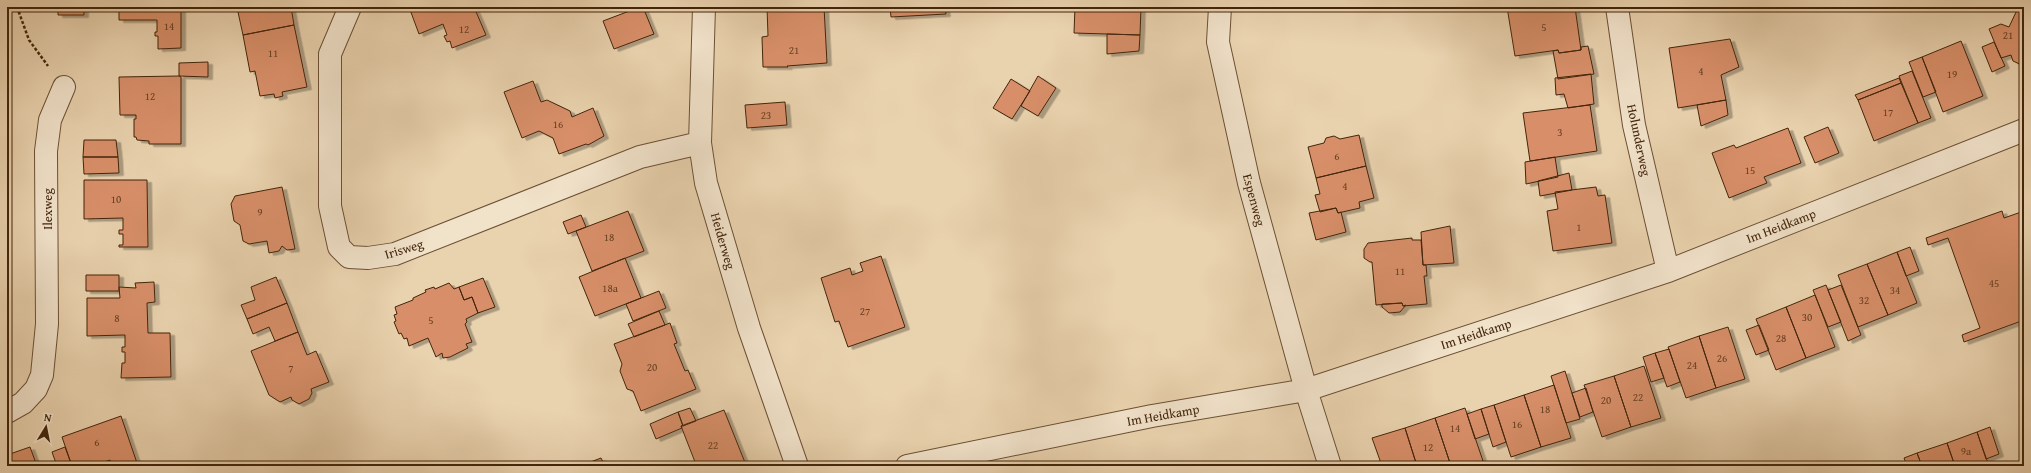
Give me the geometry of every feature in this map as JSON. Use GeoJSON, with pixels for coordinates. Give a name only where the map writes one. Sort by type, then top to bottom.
{"type":"FeatureCollection","features":[{"type":"Feature","properties":{"kind":"street","name":"Irisweg"},"geometry":{"type":"LineString","coordinates":[[350,7],[330,54],[330,206],[339,247],[349,257],[368,258],[394,254],[640,157],[700,142]]}},
{"type":"Feature","properties":{"kind":"street","name":"Heiderweg"},"geometry":{"type":"LineString","coordinates":[[704,7],[700,142],[706,183],[749,328],[797,466]]}},
{"type":"Feature","properties":{"kind":"street","name":"Espenweg"},"geometry":{"type":"LineString","coordinates":[[1220,7],[1218,42],[1249,183],[1306,390],[1330,466]]}},
{"type":"Feature","properties":{"kind":"street","name":"Holunderweg"},"geometry":{"type":"LineString","coordinates":[[1617,7],[1634,125],[1668,271]]}},
{"type":"Feature","properties":{"kind":"street","name":"Ilexweg"},"geometry":{"type":"LineString","coordinates":[[7,412],[23,403],[36,389],[42,375],[47,324],[46,151],[50,120],[64,87]]}},
{"type":"Feature","properties":{"kind":"street","name":"Im Heidkamp"},"geometry":{"type":"LineString","coordinates":[[907,466],[1152,416],[1306,390],[1668,271],[2024,130]]}},
{"type":"Feature","properties":{"kind":"path"},"geometry":{"type":"LineString","coordinates":[[17,7],[29,40],[64,87]]}},
{"type":"Feature","properties":{"kind":"building"},"geometry":{"type":"Polygon","coordinates":[[[58,7],[84,7],[84,15],[58,15],[58,7]]]}},
{"type":"Feature","properties":{"kind":"building"},"geometry":{"type":"Polygon","coordinates":[[[111,7],[111,8],[95,8],[111,7]]]}},
{"type":"Feature","properties":{"kind":"building"},"geometry":{"type":"Polygon","coordinates":[[[119,7],[181,7],[181,48],[158,49],[158,36],[155,36],[155,32],[157,32],[157,20],[119,20],[119,7]]]}},
{"type":"Feature","properties":{"kind":"building"},"geometry":{"type":"Polygon","coordinates":[[[251,7],[291,7],[294,25],[243,35],[238,12],[251,7]]]}},
{"type":"Feature","properties":{"kind":"building"},"geometry":{"type":"Polygon","coordinates":[[[409,7],[474,7],[486,35],[452,48],[450,41],[447,42],[444,36],[447,35],[443,24],[419,34],[409,7]]]}},
{"type":"Feature","properties":{"kind":"building"},"geometry":{"type":"Polygon","coordinates":[[[643,7],[654,34],[614,49],[603,21],[643,7]]]}},
{"type":"Feature","properties":{"kind":"building"},"geometry":{"type":"Polygon","coordinates":[[[767,7],[824,7],[827,63],[787,66],[788,67],[763,67],[762,37],[768,36],[767,7]]]}},
{"type":"Feature","properties":{"kind":"building"},"geometry":{"type":"Polygon","coordinates":[[[890,7],[945,7],[946,14],[891,17],[890,7]]]}},
{"type":"Feature","properties":{"kind":"building"},"geometry":{"type":"Polygon","coordinates":[[[1075,7],[1141,7],[1140,35],[1074,33],[1075,7]]]}},
{"type":"Feature","properties":{"kind":"building"},"geometry":{"type":"Polygon","coordinates":[[[1507,7],[1575,7],[1581,50],[1559,53],[1558,50],[1515,56],[1507,7]]]}},
{"type":"Feature","properties":{"kind":"building"},"geometry":{"type":"Polygon","coordinates":[[[2017,10],[2024,13],[2024,66],[2013,61],[2011,55],[2001,58],[1989,29],[2001,24],[2009,27],[2017,10]]]}},
{"type":"Feature","properties":{"kind":"building"},"geometry":{"type":"Polygon","coordinates":[[[294,25],[307,87],[282,92],[283,96],[275,98],[274,94],[260,96],[255,71],[250,72],[243,35],[294,25]]]}},
{"type":"Feature","properties":{"kind":"building"},"geometry":{"type":"Polygon","coordinates":[[[1107,34],[1140,35],[1139,51],[1107,54],[1107,34]]]}},
{"type":"Feature","properties":{"kind":"building"},"geometry":{"type":"Polygon","coordinates":[[[1730,39],[1739,67],[1721,75],[1726,100],[1678,108],[1669,48],[1730,39]]]}},
{"type":"Feature","properties":{"kind":"building"},"geometry":{"type":"Polygon","coordinates":[[[1961,41],[1983,96],[1943,112],[1922,57],[1961,41]]]}},
{"type":"Feature","properties":{"kind":"building"},"geometry":{"type":"Polygon","coordinates":[[[1994,42],[2005,66],[1992,72],[1982,47],[1994,42]]]}},
{"type":"Feature","properties":{"kind":"building"},"geometry":{"type":"Polygon","coordinates":[[[1588,46],[1594,74],[1558,79],[1553,51],[1558,50],[1559,53],[1581,50],[1581,47],[1588,46]]]}},
{"type":"Feature","properties":{"kind":"building"},"geometry":{"type":"Polygon","coordinates":[[[1922,57],[1936,92],[1923,97],[1909,62],[1922,57]]]}},
{"type":"Feature","properties":{"kind":"building"},"geometry":{"type":"Polygon","coordinates":[[[208,62],[208,77],[179,76],[179,63],[208,62]]]}},
{"type":"Feature","properties":{"kind":"building"},"geometry":{"type":"Polygon","coordinates":[[[1912,71],[1931,118],[1918,123],[1899,76],[1912,71]]]}},
{"type":"Feature","properties":{"kind":"building"},"geometry":{"type":"Polygon","coordinates":[[[1591,74],[1594,104],[1568,108],[1564,94],[1556,95],[1555,78],[1591,74]]]}},
{"type":"Feature","properties":{"kind":"building"},"geometry":{"type":"Polygon","coordinates":[[[1038,76],[1056,88],[1038,116],[1021,106],[1038,76]]]}},
{"type":"Feature","properties":{"kind":"building"},"geometry":{"type":"Polygon","coordinates":[[[119,77],[181,77],[181,144],[149,144],[149,141],[137,140],[136,137],[134,137],[134,119],[136,119],[136,115],[120,115],[119,77]]]}},
{"type":"Feature","properties":{"kind":"building"},"geometry":{"type":"Polygon","coordinates":[[[1899,78],[1901,83],[1858,100],[1855,95],[1899,78]]]}},
{"type":"Feature","properties":{"kind":"building"},"geometry":{"type":"Polygon","coordinates":[[[1011,79],[1030,91],[1012,119],[993,108],[1011,79]]]}},
{"type":"Feature","properties":{"kind":"building"},"geometry":{"type":"Polygon","coordinates":[[[533,81],[541,102],[547,100],[570,111],[572,117],[593,108],[604,136],[588,145],[586,144],[559,154],[553,138],[539,131],[522,138],[504,92],[533,81]]]}},
{"type":"Feature","properties":{"kind":"building"},"geometry":{"type":"Polygon","coordinates":[[[1901,83],[1918,123],[1874,141],[1858,100],[1901,83]]]}},
{"type":"Feature","properties":{"kind":"building"},"geometry":{"type":"Polygon","coordinates":[[[1726,100],[1728,115],[1701,126],[1697,105],[1726,100]]]}},
{"type":"Feature","properties":{"kind":"building"},"geometry":{"type":"Polygon","coordinates":[[[785,102],[787,125],[747,128],[745,105],[785,102]]]}},
{"type":"Feature","properties":{"kind":"building"},"geometry":{"type":"Polygon","coordinates":[[[1590,105],[1597,151],[1530,161],[1523,113],[1590,105]]]}},
{"type":"Feature","properties":{"kind":"building"},"geometry":{"type":"Polygon","coordinates":[[[1828,127],[1839,153],[1815,163],[1804,137],[1828,127]]]}},
{"type":"Feature","properties":{"kind":"building"},"geometry":{"type":"Polygon","coordinates":[[[1788,128],[1801,163],[1764,177],[1767,183],[1729,198],[1712,153],[1734,145],[1736,148],[1788,128]]]}},
{"type":"Feature","properties":{"kind":"building"},"geometry":{"type":"Polygon","coordinates":[[[1359,135],[1366,166],[1316,178],[1308,147],[1324,143],[1326,138],[1334,136],[1340,139],[1359,135]]]}},
{"type":"Feature","properties":{"kind":"building"},"geometry":{"type":"Polygon","coordinates":[[[84,140],[116,140],[118,157],[83,157],[84,140]]]}},
{"type":"Feature","properties":{"kind":"building"},"geometry":{"type":"Polygon","coordinates":[[[83,157],[118,157],[119,173],[84,174],[83,157]]]}},
{"type":"Feature","properties":{"kind":"building"},"geometry":{"type":"Polygon","coordinates":[[[1555,157],[1558,177],[1526,184],[1525,162],[1555,157]]]}},
{"type":"Feature","properties":{"kind":"building"},"geometry":{"type":"Polygon","coordinates":[[[1366,166],[1374,198],[1359,202],[1360,208],[1338,213],[1336,208],[1320,212],[1315,195],[1320,194],[1316,178],[1366,166]]]}},
{"type":"Feature","properties":{"kind":"building"},"geometry":{"type":"Polygon","coordinates":[[[1569,173],[1572,190],[1540,196],[1538,181],[1569,173]]]}},
{"type":"Feature","properties":{"kind":"building"},"geometry":{"type":"Polygon","coordinates":[[[84,180],[147,180],[148,247],[119,247],[119,245],[123,245],[123,234],[119,234],[119,230],[123,230],[123,218],[84,219],[84,180]]]}},
{"type":"Feature","properties":{"kind":"building"},"geometry":{"type":"Polygon","coordinates":[[[282,187],[295,249],[287,250],[282,246],[279,251],[269,253],[267,241],[249,244],[243,241],[240,225],[234,221],[231,204],[235,196],[282,187]]]}},
{"type":"Feature","properties":{"kind":"building"},"geometry":{"type":"Polygon","coordinates":[[[1596,187],[1598,196],[1605,195],[1612,243],[1553,251],[1547,211],[1558,209],[1555,192],[1596,187]]]}},
{"type":"Feature","properties":{"kind":"building"},"geometry":{"type":"Polygon","coordinates":[[[1336,208],[1338,213],[1341,212],[1346,232],[1316,240],[1309,213],[1336,208]]]}},
{"type":"Feature","properties":{"kind":"building"},"geometry":{"type":"Polygon","coordinates":[[[628,211],[644,251],[592,271],[576,231],[628,211]]]}},
{"type":"Feature","properties":{"kind":"building"},"geometry":{"type":"Polygon","coordinates":[[[2002,211],[2004,218],[2024,211],[2024,320],[1964,342],[1962,335],[1980,328],[1948,238],[1928,245],[1926,238],[2002,211]]]}},
{"type":"Feature","properties":{"kind":"building"},"geometry":{"type":"Polygon","coordinates":[[[581,215],[586,227],[568,234],[563,222],[581,215]]]}},
{"type":"Feature","properties":{"kind":"building"},"geometry":{"type":"Polygon","coordinates":[[[1450,226],[1454,263],[1423,265],[1421,232],[1450,226]]]}},
{"type":"Feature","properties":{"kind":"building"},"geometry":{"type":"Polygon","coordinates":[[[1412,238],[1412,240],[1421,240],[1423,265],[1426,265],[1427,276],[1424,276],[1427,304],[1403,306],[1402,303],[1376,305],[1372,262],[1364,258],[1364,249],[1368,243],[1412,238]]]}},
{"type":"Feature","properties":{"kind":"building"},"geometry":{"type":"Polygon","coordinates":[[[1910,247],[1919,271],[1906,276],[1897,252],[1910,247]]]}},
{"type":"Feature","properties":{"kind":"building"},"geometry":{"type":"Polygon","coordinates":[[[1897,252],[1917,303],[1888,315],[1867,264],[1897,252]]]}},
{"type":"Feature","properties":{"kind":"building"},"geometry":{"type":"Polygon","coordinates":[[[881,256],[905,327],[848,347],[839,321],[835,322],[821,278],[850,268],[852,275],[863,271],[860,263],[881,256]]]}},
{"type":"Feature","properties":{"kind":"building"},"geometry":{"type":"Polygon","coordinates":[[[625,258],[641,298],[595,316],[579,277],[625,258]]]}},
{"type":"Feature","properties":{"kind":"building"},"geometry":{"type":"Polygon","coordinates":[[[1867,264],[1888,315],[1858,327],[1838,275],[1867,264]]]}},
{"type":"Feature","properties":{"kind":"building"},"geometry":{"type":"Polygon","coordinates":[[[86,275],[119,275],[119,291],[86,291],[86,275]]]}},
{"type":"Feature","properties":{"kind":"building"},"geometry":{"type":"Polygon","coordinates":[[[276,277],[287,303],[247,319],[241,305],[255,300],[251,287],[276,277]]]}},
{"type":"Feature","properties":{"kind":"building"},"geometry":{"type":"Polygon","coordinates":[[[483,278],[495,307],[478,313],[472,297],[464,300],[459,287],[483,278]]]}},
{"type":"Feature","properties":{"kind":"building"},"geometry":{"type":"Polygon","coordinates":[[[154,282],[155,302],[147,303],[148,333],[170,333],[171,377],[121,378],[122,363],[125,363],[125,352],[122,352],[122,347],[125,347],[125,335],[87,336],[87,298],[120,298],[119,287],[136,288],[135,283],[154,282]]]}},
{"type":"Feature","properties":{"kind":"building"},"geometry":{"type":"Polygon","coordinates":[[[449,283],[454,289],[459,287],[464,300],[472,297],[478,313],[466,319],[467,322],[465,324],[472,342],[466,344],[468,348],[450,357],[443,358],[442,353],[436,357],[428,338],[409,346],[407,338],[404,339],[401,333],[399,334],[394,322],[396,321],[394,315],[397,314],[395,307],[413,300],[413,298],[426,292],[425,290],[434,287],[435,289],[449,283]]]}},
{"type":"Feature","properties":{"kind":"building"},"geometry":{"type":"Polygon","coordinates":[[[1826,285],[1841,322],[1828,327],[1813,290],[1826,285]]]}},
{"type":"Feature","properties":{"kind":"building"},"geometry":{"type":"Polygon","coordinates":[[[1841,285],[1861,335],[1848,341],[1828,290],[1841,285]]]}},
{"type":"Feature","properties":{"kind":"building"},"geometry":{"type":"Polygon","coordinates":[[[659,291],[666,308],[633,321],[626,304],[659,291]]]}},
{"type":"Feature","properties":{"kind":"building"},"geometry":{"type":"Polygon","coordinates":[[[1815,295],[1835,347],[1806,358],[1786,307],[1815,295]]]}},
{"type":"Feature","properties":{"kind":"building"},"geometry":{"type":"Polygon","coordinates":[[[287,303],[298,332],[275,341],[269,327],[253,334],[247,319],[287,303]]]}},
{"type":"Feature","properties":{"kind":"building"},"geometry":{"type":"Polygon","coordinates":[[[1402,303],[1403,306],[1406,305],[1400,312],[1389,313],[1382,307],[1382,304],[1402,303]]]}},
{"type":"Feature","properties":{"kind":"building"},"geometry":{"type":"Polygon","coordinates":[[[1786,307],[1806,358],[1776,370],[1756,319],[1786,307]]]}},
{"type":"Feature","properties":{"kind":"building"},"geometry":{"type":"Polygon","coordinates":[[[659,311],[665,325],[634,337],[628,324],[659,311]]]}},
{"type":"Feature","properties":{"kind":"building"},"geometry":{"type":"Polygon","coordinates":[[[670,323],[677,343],[674,344],[685,371],[688,370],[696,389],[641,411],[633,391],[627,389],[620,371],[622,364],[614,344],[670,323]]]}},
{"type":"Feature","properties":{"kind":"building"},"geometry":{"type":"Polygon","coordinates":[[[1759,325],[1769,350],[1756,355],[1746,330],[1759,325]]]}},
{"type":"Feature","properties":{"kind":"building"},"geometry":{"type":"Polygon","coordinates":[[[1728,327],[1745,379],[1716,388],[1699,336],[1728,327]]]}},
{"type":"Feature","properties":{"kind":"building"},"geometry":{"type":"Polygon","coordinates":[[[298,332],[307,355],[316,351],[329,382],[311,389],[312,393],[309,399],[299,404],[292,400],[291,397],[280,402],[269,395],[251,351],[298,332]]]}},
{"type":"Feature","properties":{"kind":"building"},"geometry":{"type":"Polygon","coordinates":[[[1699,336],[1716,388],[1686,398],[1668,347],[1699,336]]]}},
{"type":"Feature","properties":{"kind":"building"},"geometry":{"type":"Polygon","coordinates":[[[1669,349],[1680,382],[1667,387],[1655,353],[1669,349]]]}},
{"type":"Feature","properties":{"kind":"building"},"geometry":{"type":"Polygon","coordinates":[[[1655,353],[1664,378],[1651,382],[1643,357],[1655,353]]]}},
{"type":"Feature","properties":{"kind":"building"},"geometry":{"type":"Polygon","coordinates":[[[1644,366],[1661,418],[1631,427],[1614,376],[1644,366]]]}},
{"type":"Feature","properties":{"kind":"building"},"geometry":{"type":"Polygon","coordinates":[[[1565,371],[1580,419],[1566,423],[1551,376],[1565,371]]]}},
{"type":"Feature","properties":{"kind":"building"},"geometry":{"type":"Polygon","coordinates":[[[1614,376],[1631,427],[1602,437],[1584,385],[1614,376]]]}},
{"type":"Feature","properties":{"kind":"building"},"geometry":{"type":"Polygon","coordinates":[[[1554,385],[1571,438],[1541,447],[1524,395],[1554,385]]]}},
{"type":"Feature","properties":{"kind":"building"},"geometry":{"type":"Polygon","coordinates":[[[1586,388],[1593,412],[1580,417],[1572,393],[1586,388]]]}},
{"type":"Feature","properties":{"kind":"building"},"geometry":{"type":"Polygon","coordinates":[[[1524,395],[1541,447],[1511,457],[1494,405],[1524,395]]]}},
{"type":"Feature","properties":{"kind":"building"},"geometry":{"type":"Polygon","coordinates":[[[1494,405],[1506,442],[1493,447],[1481,409],[1494,405]]]}},
{"type":"Feature","properties":{"kind":"building"},"geometry":{"type":"Polygon","coordinates":[[[690,408],[696,421],[683,426],[678,412],[690,408]]]}},
{"type":"Feature","properties":{"kind":"building"},"geometry":{"type":"Polygon","coordinates":[[[1465,408],[1483,461],[1469,466],[1451,466],[1435,418],[1465,408]]]}},
{"type":"Feature","properties":{"kind":"building"},"geometry":{"type":"Polygon","coordinates":[[[1481,409],[1489,434],[1475,439],[1467,414],[1481,409]]]}},
{"type":"Feature","properties":{"kind":"building"},"geometry":{"type":"Polygon","coordinates":[[[724,410],[746,465],[685,466],[695,462],[681,426],[724,410]]]}},
{"type":"Feature","properties":{"kind":"building"},"geometry":{"type":"Polygon","coordinates":[[[678,412],[683,426],[681,426],[682,428],[656,439],[650,424],[678,412]]]}},
{"type":"Feature","properties":{"kind":"building"},"geometry":{"type":"Polygon","coordinates":[[[121,416],[138,466],[112,466],[110,460],[93,466],[72,466],[62,437],[121,416]]]}},
{"type":"Feature","properties":{"kind":"building"},"geometry":{"type":"Polygon","coordinates":[[[1435,418],[1451,466],[1417,466],[1405,428],[1435,418]]]}},
{"type":"Feature","properties":{"kind":"building"},"geometry":{"type":"Polygon","coordinates":[[[1990,427],[1999,454],[1986,459],[1977,432],[1990,427]]]}},
{"type":"Feature","properties":{"kind":"building"},"geometry":{"type":"Polygon","coordinates":[[[1405,428],[1417,466],[1382,466],[1372,438],[1405,428]]]}},
{"type":"Feature","properties":{"kind":"building"},"geometry":{"type":"Polygon","coordinates":[[[1977,432],[1989,466],[1955,466],[1947,443],[1977,432]]]}},
{"type":"Feature","properties":{"kind":"building"},"geometry":{"type":"Polygon","coordinates":[[[1947,443],[1955,466],[1922,466],[1917,453],[1947,443]]]}},
{"type":"Feature","properties":{"kind":"building"},"geometry":{"type":"Polygon","coordinates":[[[30,447],[37,466],[7,466],[7,455],[30,447]]]}},
{"type":"Feature","properties":{"kind":"building"},"geometry":{"type":"Polygon","coordinates":[[[65,447],[72,466],[57,466],[52,452],[65,447]]]}},
{"type":"Feature","properties":{"kind":"building"},"geometry":{"type":"Polygon","coordinates":[[[1917,453],[1922,466],[1907,466],[1904,458],[1917,453]]]}},
{"type":"Feature","properties":{"kind":"building"},"geometry":{"type":"Polygon","coordinates":[[[601,458],[605,466],[580,466],[601,458]]]}}]}
